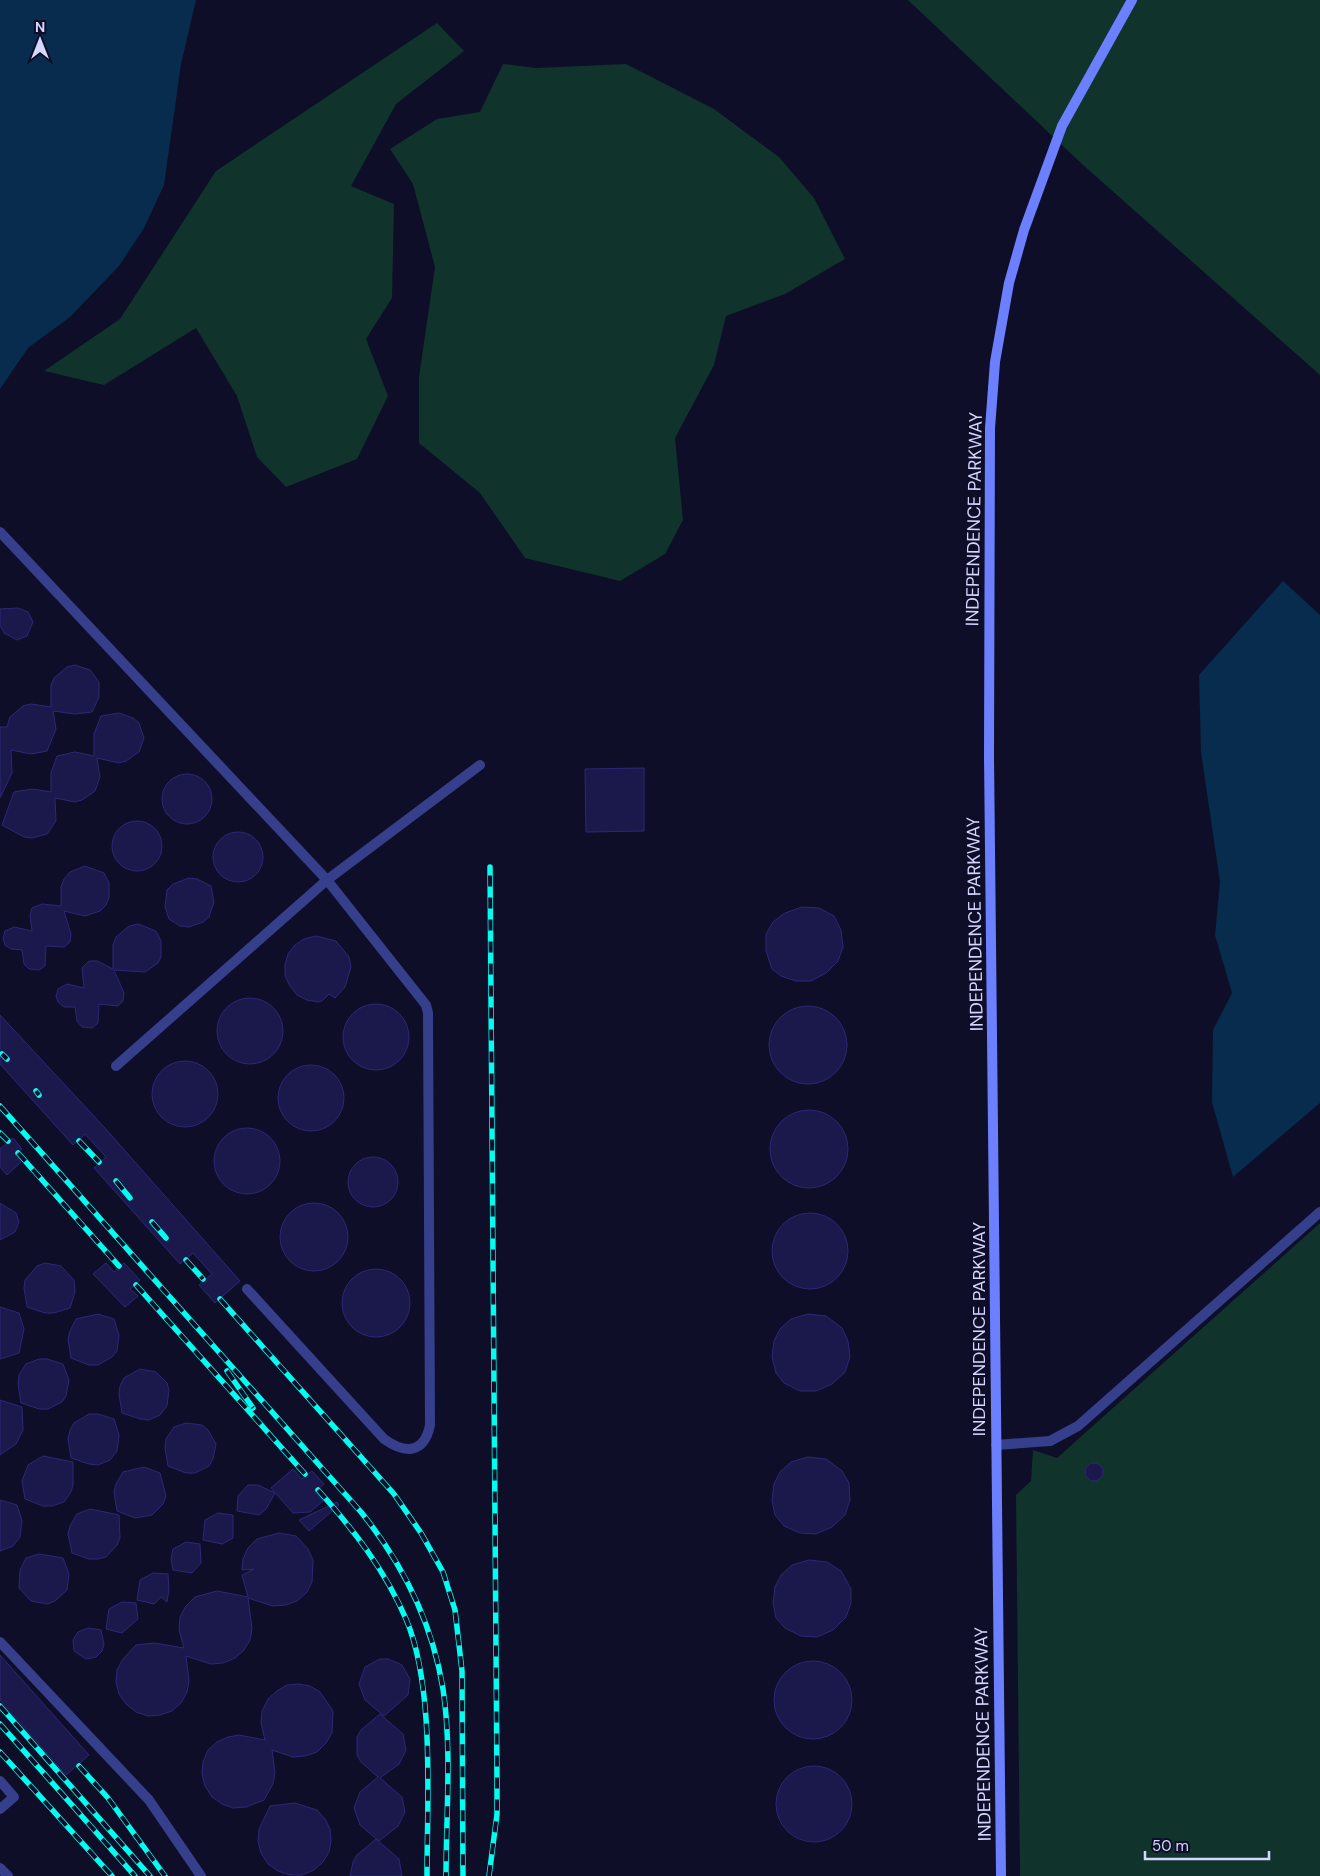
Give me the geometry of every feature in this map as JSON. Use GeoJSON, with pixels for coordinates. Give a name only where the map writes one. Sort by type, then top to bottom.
{"type":"FeatureCollection","features":[{"type":"Feature","properties":{"kind":"main road","name":"INDEPENDENCE PARKWAY"},"geometry":{"type":"LineString","coordinates":[[1001,1876],[988,628],[990,428],[995,362],[1014,266],[1024,230],[1054,144],[1082,86],[1132,0]]}},
{"type":"Feature","properties":{"kind":"street"},"geometry":{"type":"LineString","coordinates":[[0,532],[327,880],[426,1005],[428,1013],[430,1425],[428,1437],[414,1449],[404,1449],[384,1439],[247,1289]]}},
{"type":"Feature","properties":{"kind":"street"},"geometry":{"type":"LineString","coordinates":[[116,1066],[327,880],[480,765]]}},
{"type":"Feature","properties":{"kind":"street"},"geometry":{"type":"LineString","coordinates":[[996,1445],[1050,1440],[1078,1426],[1320,1212]]}},
{"type":"Feature","properties":{"kind":"street"},"geometry":{"type":"LineString","coordinates":[[0,1642],[149,1800],[201,1876]]}},
{"type":"Feature","properties":{"kind":"street"},"geometry":{"type":"LineString","coordinates":[[0,1782],[14,1797],[0,1808]]}},
{"type":"Feature","properties":{"kind":"street"},"geometry":{"type":"LineString","coordinates":[[0,1868],[8,1876]]}},
{"type":"Feature","properties":{"kind":"green space"},"geometry":{"type":"Polygon","coordinates":[[[908,0],[1320,0],[1320,375],[1082,164],[908,0]]]}},
{"type":"Feature","properties":{"kind":"green space"},"geometry":{"type":"Polygon","coordinates":[[[437,23],[464,51],[396,104],[351,186],[394,204],[392,298],[366,339],[388,396],[357,459],[286,487],[257,457],[237,396],[196,328],[104,385],[44,371],[120,319],[216,171],[437,23]]]}},
{"type":"Feature","properties":{"kind":"green space"},"geometry":{"type":"Polygon","coordinates":[[[503,64],[536,68],[626,64],[714,109],[779,157],[814,198],[845,259],[785,294],[726,316],[714,365],[675,438],[683,520],[665,554],[620,581],[525,558],[480,493],[419,443],[419,377],[435,267],[413,184],[390,149],[437,119],[480,112],[503,64]]]}},
{"type":"Feature","properties":{"kind":"green space"},"geometry":{"type":"Polygon","coordinates":[[[1320,1223],[1320,1876],[1020,1876],[1016,1495],[1031,1481],[1033,1450],[1057,1458],[1320,1223]]]}},
{"type":"Feature","properties":{"kind":"water"},"geometry":{"type":"Polygon","coordinates":[[[0,0],[196,0],[181,64],[164,185],[144,228],[119,266],[70,317],[28,348],[0,389],[0,0]]]}},
{"type":"Feature","properties":{"kind":"water"},"geometry":{"type":"Polygon","coordinates":[[[1283,581],[1320,615],[1320,1103],[1233,1177],[1212,1102],[1213,1030],[1232,993],[1215,935],[1220,882],[1201,752],[1199,675],[1283,581]]]}},
{"type":"Feature","properties":{"kind":"building"},"geometry":{"type":"Polygon","coordinates":[[[18,608],[28,612],[33,622],[27,636],[17,640],[4,633],[0,625],[0,609],[18,608]]]}},
{"type":"Feature","properties":{"kind":"building"},"geometry":{"type":"Polygon","coordinates":[[[75,665],[90,670],[99,682],[99,697],[92,712],[75,714],[53,711],[56,729],[47,751],[31,754],[11,750],[12,773],[0,798],[0,727],[7,727],[10,717],[23,706],[31,704],[51,707],[51,685],[54,678],[67,667],[75,665]]]}},
{"type":"Feature","properties":{"kind":"building"},"geometry":{"type":"Polygon","coordinates":[[[119,713],[133,718],[139,723],[144,738],[139,752],[126,761],[119,763],[97,758],[100,777],[95,791],[82,800],[75,802],[55,798],[56,821],[47,834],[32,838],[24,837],[2,825],[14,792],[32,789],[51,792],[51,773],[57,756],[75,752],[94,756],[94,734],[101,716],[119,713]]]}},
{"type":"Feature","properties":{"kind":"building"},"geometry":{"type":"Polygon","coordinates":[[[644,768],[644,831],[586,832],[585,769],[644,768]]]}},
{"type":"Feature","properties":{"kind":"building"},"geometry":{"type":"Polygon","coordinates":[[[187,774],[196,776],[207,785],[212,799],[210,808],[201,819],[187,824],[178,822],[167,813],[162,799],[164,790],[173,779],[187,774]]]}},
{"type":"Feature","properties":{"kind":"building"},"geometry":{"type":"Polygon","coordinates":[[[137,821],[146,823],[157,832],[162,846],[160,855],[151,866],[137,871],[128,869],[117,860],[112,846],[114,837],[123,826],[137,821]]]}},
{"type":"Feature","properties":{"kind":"building"},"geometry":{"type":"Polygon","coordinates":[[[238,832],[247,834],[258,843],[263,857],[261,866],[252,877],[238,882],[229,880],[218,871],[213,857],[215,848],[224,837],[238,832]]]}},
{"type":"Feature","properties":{"kind":"building"},"geometry":{"type":"Polygon","coordinates":[[[85,866],[104,873],[109,883],[109,898],[106,905],[100,911],[85,916],[64,911],[71,934],[70,942],[64,947],[46,946],[45,966],[39,970],[29,969],[24,964],[22,950],[11,949],[5,945],[3,938],[5,931],[14,927],[32,931],[30,915],[32,908],[42,904],[61,906],[61,887],[64,879],[70,872],[85,866]]]}},
{"type":"Feature","properties":{"kind":"building"},"geometry":{"type":"Polygon","coordinates":[[[189,878],[197,879],[211,886],[214,902],[209,917],[203,922],[189,927],[180,926],[169,919],[165,907],[167,890],[173,884],[189,878]]]}},
{"type":"Feature","properties":{"kind":"building"},"geometry":{"type":"Polygon","coordinates":[[[802,907],[819,908],[834,916],[841,930],[843,947],[838,961],[826,973],[811,981],[796,981],[781,976],[772,969],[766,951],[766,934],[773,922],[785,913],[802,907]]]}},
{"type":"Feature","properties":{"kind":"building"},"geometry":{"type":"Polygon","coordinates":[[[138,924],[156,931],[161,941],[161,957],[158,963],[145,972],[114,970],[124,993],[123,1001],[118,1006],[99,1004],[98,1023],[92,1028],[82,1027],[77,1021],[75,1007],[64,1007],[58,1002],[56,996],[58,989],[67,984],[84,988],[82,968],[89,961],[97,961],[113,969],[113,945],[116,937],[129,926],[138,924]]]}},
{"type":"Feature","properties":{"kind":"building"},"geometry":{"type":"Polygon","coordinates":[[[316,936],[336,941],[349,957],[351,967],[345,987],[335,998],[329,994],[322,1001],[318,1002],[307,1000],[297,995],[285,976],[288,954],[295,945],[304,939],[316,936]]]}},
{"type":"Feature","properties":{"kind":"building"},"geometry":{"type":"Polygon","coordinates":[[[250,998],[263,1001],[273,1008],[280,1018],[283,1031],[280,1044],[273,1054],[263,1061],[250,1064],[237,1061],[227,1054],[220,1044],[217,1031],[220,1018],[227,1008],[237,1001],[250,998]]]}},
{"type":"Feature","properties":{"kind":"building"},"geometry":{"type":"Polygon","coordinates":[[[376,1004],[389,1007],[399,1014],[406,1024],[409,1037],[406,1050],[399,1060],[389,1067],[376,1070],[363,1067],[353,1060],[346,1050],[343,1037],[346,1024],[353,1014],[363,1007],[376,1004]]]}},
{"type":"Feature","properties":{"kind":"building"},"geometry":{"type":"Polygon","coordinates":[[[808,1006],[823,1009],[835,1018],[844,1030],[847,1045],[844,1060],[835,1072],[823,1081],[808,1084],[793,1081],[781,1072],[772,1060],[769,1045],[772,1030],[781,1018],[793,1009],[808,1006]]]}},
{"type":"Feature","properties":{"kind":"building"},"geometry":{"type":"Polygon","coordinates":[[[0,1015],[104,1127],[240,1281],[215,1303],[199,1285],[212,1274],[193,1253],[180,1264],[94,1168],[106,1157],[85,1134],[73,1145],[0,1064],[0,1015]]]}},
{"type":"Feature","properties":{"kind":"building"},"geometry":{"type":"Polygon","coordinates":[[[185,1061],[198,1064],[208,1071],[215,1081],[218,1094],[215,1107],[208,1117],[198,1124],[185,1127],[172,1124],[162,1117],[155,1107],[152,1094],[155,1081],[162,1071],[172,1064],[185,1061]]]}},
{"type":"Feature","properties":{"kind":"building"},"geometry":{"type":"Polygon","coordinates":[[[311,1065],[324,1068],[334,1075],[341,1085],[344,1098],[341,1111],[334,1121],[324,1128],[311,1131],[298,1128],[288,1121],[281,1111],[278,1098],[281,1085],[288,1075],[298,1068],[311,1065]]]}},
{"type":"Feature","properties":{"kind":"building"},"geometry":{"type":"Polygon","coordinates":[[[809,1110],[824,1113],[836,1122],[845,1134],[848,1149],[845,1164],[836,1176],[824,1185],[809,1188],[794,1185],[782,1176],[773,1164],[770,1149],[773,1134],[782,1122],[794,1113],[809,1110]]]}},
{"type":"Feature","properties":{"kind":"building"},"geometry":{"type":"Polygon","coordinates":[[[247,1128],[260,1131],[270,1138],[277,1148],[280,1161],[277,1174],[270,1184],[260,1191],[247,1194],[234,1191],[224,1184],[217,1174],[214,1161],[217,1148],[224,1138],[234,1131],[247,1128]]]}},
{"type":"Feature","properties":{"kind":"building"},"geometry":{"type":"Polygon","coordinates":[[[13,1138],[22,1149],[15,1155],[21,1162],[7,1175],[0,1167],[0,1149],[13,1138]]]}},
{"type":"Feature","properties":{"kind":"building"},"geometry":{"type":"Polygon","coordinates":[[[373,1157],[383,1159],[391,1164],[396,1172],[398,1182],[396,1192],[391,1200],[383,1205],[373,1207],[363,1205],[355,1200],[350,1192],[348,1182],[350,1172],[355,1164],[363,1159],[373,1157]]]}},
{"type":"Feature","properties":{"kind":"building"},"geometry":{"type":"Polygon","coordinates":[[[0,1203],[16,1213],[19,1222],[15,1232],[0,1240],[0,1203]]]}},
{"type":"Feature","properties":{"kind":"building"},"geometry":{"type":"Polygon","coordinates":[[[314,1203],[327,1206],[338,1213],[345,1224],[348,1237],[345,1250],[338,1261],[327,1268],[314,1271],[301,1268],[290,1261],[283,1250],[280,1237],[283,1224],[290,1213],[301,1206],[314,1203]]]}},
{"type":"Feature","properties":{"kind":"building"},"geometry":{"type":"Polygon","coordinates":[[[818,1213],[831,1219],[842,1230],[848,1243],[846,1266],[831,1283],[818,1289],[802,1289],[789,1283],[774,1266],[772,1243],[778,1230],[795,1215],[818,1213]]]}},
{"type":"Feature","properties":{"kind":"building"},"geometry":{"type":"Polygon","coordinates":[[[45,1263],[61,1266],[74,1280],[75,1292],[70,1308],[54,1313],[45,1313],[27,1307],[24,1288],[25,1280],[37,1266],[45,1263]]]}},
{"type":"Feature","properties":{"kind":"building"},"geometry":{"type":"Polygon","coordinates":[[[106,1263],[114,1272],[124,1263],[140,1280],[130,1289],[138,1296],[125,1307],[93,1274],[106,1263]]]}},
{"type":"Feature","properties":{"kind":"building"},"geometry":{"type":"Polygon","coordinates":[[[376,1269],[389,1272],[400,1279],[407,1290],[410,1303],[407,1316],[400,1327],[389,1334],[376,1337],[363,1334],[352,1327],[345,1316],[342,1303],[345,1290],[352,1279],[363,1272],[376,1269]]]}},
{"type":"Feature","properties":{"kind":"building"},"geometry":{"type":"Polygon","coordinates":[[[0,1307],[19,1313],[24,1329],[19,1353],[0,1359],[0,1307]]]}},
{"type":"Feature","properties":{"kind":"building"},"geometry":{"type":"Polygon","coordinates":[[[98,1314],[114,1319],[119,1335],[117,1351],[112,1357],[98,1365],[89,1365],[71,1358],[68,1339],[76,1319],[98,1314]]]}},
{"type":"Feature","properties":{"kind":"building"},"geometry":{"type":"Polygon","coordinates":[[[808,1314],[826,1316],[842,1328],[848,1341],[850,1357],[845,1372],[832,1384],[816,1391],[800,1391],[784,1383],[776,1373],[772,1357],[774,1341],[780,1329],[791,1319],[808,1314]]]}},
{"type":"Feature","properties":{"kind":"building"},"geometry":{"type":"Polygon","coordinates":[[[39,1359],[47,1359],[63,1364],[69,1380],[66,1396],[62,1402],[48,1409],[39,1409],[21,1403],[18,1384],[19,1375],[26,1364],[39,1359]]]}},
{"type":"Feature","properties":{"kind":"building"},"geometry":{"type":"Polygon","coordinates":[[[140,1369],[156,1372],[167,1383],[169,1390],[167,1406],[160,1415],[149,1420],[122,1413],[119,1394],[120,1386],[124,1378],[140,1369]]]}},
{"type":"Feature","properties":{"kind":"building"},"geometry":{"type":"Polygon","coordinates":[[[0,1400],[22,1407],[23,1430],[16,1444],[0,1455],[0,1400]]]}},
{"type":"Feature","properties":{"kind":"building"},"geometry":{"type":"Polygon","coordinates":[[[89,1414],[98,1414],[114,1419],[119,1435],[117,1451],[110,1460],[98,1465],[71,1458],[68,1439],[70,1430],[74,1423],[89,1414]]]}},
{"type":"Feature","properties":{"kind":"building"},"geometry":{"type":"Polygon","coordinates":[[[186,1423],[202,1425],[208,1430],[216,1444],[213,1459],[209,1466],[195,1473],[186,1473],[168,1466],[165,1448],[166,1439],[174,1427],[186,1423]]]}},
{"type":"Feature","properties":{"kind":"building"},"geometry":{"type":"Polygon","coordinates":[[[43,1456],[73,1462],[73,1485],[71,1492],[64,1502],[52,1506],[43,1506],[25,1499],[22,1481],[28,1465],[43,1456]]]}},
{"type":"Feature","properties":{"kind":"building"},"geometry":{"type":"Polygon","coordinates":[[[808,1457],[826,1459],[842,1471],[849,1483],[850,1500],[845,1515],[832,1527],[816,1534],[800,1533],[784,1526],[775,1515],[772,1500],[774,1484],[780,1472],[791,1462],[808,1457]]]}},
{"type":"Feature","properties":{"kind":"building"},"geometry":{"type":"Polygon","coordinates":[[[1090,1463],[1098,1463],[1103,1468],[1101,1479],[1090,1481],[1085,1476],[1085,1468],[1090,1463]]]}},
{"type":"Feature","properties":{"kind":"building"},"geometry":{"type":"Polygon","coordinates":[[[144,1467],[160,1473],[166,1496],[163,1504],[152,1515],[135,1518],[117,1511],[114,1492],[123,1472],[144,1467]]]}},
{"type":"Feature","properties":{"kind":"building"},"geometry":{"type":"Polygon","coordinates":[[[293,1469],[302,1479],[312,1471],[324,1484],[315,1492],[323,1501],[310,1512],[293,1513],[271,1488],[293,1469]]]}},
{"type":"Feature","properties":{"kind":"building"},"geometry":{"type":"Polygon","coordinates":[[[248,1485],[258,1485],[275,1493],[266,1509],[259,1515],[237,1511],[238,1496],[248,1485]]]}},
{"type":"Feature","properties":{"kind":"building"},"geometry":{"type":"Polygon","coordinates":[[[0,1500],[17,1505],[22,1521],[20,1537],[13,1546],[0,1551],[0,1500]]]}},
{"type":"Feature","properties":{"kind":"building"},"geometry":{"type":"Polygon","coordinates":[[[337,1502],[339,1505],[309,1531],[299,1520],[337,1502]]]}},
{"type":"Feature","properties":{"kind":"building"},"geometry":{"type":"Polygon","coordinates":[[[90,1509],[119,1515],[120,1538],[117,1545],[106,1557],[98,1559],[89,1559],[72,1553],[68,1534],[77,1514],[90,1509]]]}},
{"type":"Feature","properties":{"kind":"building"},"geometry":{"type":"Polygon","coordinates":[[[218,1513],[233,1515],[233,1538],[222,1544],[203,1540],[205,1520],[218,1513]]]}},
{"type":"Feature","properties":{"kind":"building"},"geometry":{"type":"Polygon","coordinates":[[[279,1533],[296,1536],[308,1549],[313,1560],[312,1582],[307,1592],[297,1601],[286,1605],[273,1606],[248,1598],[252,1629],[250,1640],[244,1650],[235,1658],[223,1663],[211,1664],[186,1656],[189,1681],[187,1692],[181,1703],[172,1711],[148,1716],[136,1712],[126,1704],[119,1694],[116,1682],[117,1670],[123,1659],[136,1645],[154,1643],[184,1648],[179,1630],[180,1617],[186,1606],[195,1597],[217,1591],[248,1597],[242,1575],[254,1569],[242,1570],[243,1559],[248,1548],[257,1539],[279,1533]]]}},
{"type":"Feature","properties":{"kind":"building"},"geometry":{"type":"Polygon","coordinates":[[[186,1542],[200,1544],[201,1563],[192,1573],[173,1570],[171,1559],[173,1549],[186,1542]]]}},
{"type":"Feature","properties":{"kind":"building"},"geometry":{"type":"Polygon","coordinates":[[[39,1554],[63,1558],[69,1574],[67,1590],[55,1601],[48,1604],[31,1601],[19,1588],[20,1570],[26,1558],[39,1554]]]}},
{"type":"Feature","properties":{"kind":"building"},"geometry":{"type":"Polygon","coordinates":[[[809,1560],[827,1562],[841,1571],[851,1589],[851,1603],[846,1617],[833,1630],[817,1637],[801,1636],[785,1628],[776,1618],[773,1603],[775,1587],[781,1575],[792,1565],[809,1560]]]}},
{"type":"Feature","properties":{"kind":"building"},"geometry":{"type":"Polygon","coordinates":[[[153,1573],[168,1574],[169,1589],[167,1602],[161,1597],[154,1604],[137,1600],[140,1580],[153,1573]]]}},
{"type":"Feature","properties":{"kind":"building"},"geometry":{"type":"Polygon","coordinates":[[[122,1602],[136,1603],[138,1619],[122,1633],[106,1629],[109,1609],[122,1602]]]}},
{"type":"Feature","properties":{"kind":"building"},"geometry":{"type":"Polygon","coordinates":[[[88,1628],[101,1630],[104,1644],[102,1651],[96,1657],[86,1659],[74,1651],[73,1640],[78,1632],[88,1628]]]}},
{"type":"Feature","properties":{"kind":"building"},"geometry":{"type":"Polygon","coordinates":[[[0,1655],[89,1755],[66,1775],[0,1700],[0,1655]]]}},
{"type":"Feature","properties":{"kind":"building"},"geometry":{"type":"Polygon","coordinates":[[[380,1659],[388,1659],[402,1665],[410,1679],[408,1695],[384,1716],[365,1700],[359,1684],[365,1667],[380,1659]]]}},
{"type":"Feature","properties":{"kind":"building"},"geometry":{"type":"Polygon","coordinates":[[[813,1661],[828,1664],[840,1673],[849,1685],[852,1700],[849,1715],[840,1727],[828,1736],[813,1739],[798,1736],[786,1727],[777,1715],[774,1700],[777,1685],[786,1673],[798,1664],[813,1661]]]}},
{"type":"Feature","properties":{"kind":"building"},"geometry":{"type":"Polygon","coordinates":[[[299,1684],[310,1686],[320,1692],[333,1711],[332,1733],[326,1743],[317,1752],[305,1756],[293,1757],[272,1750],[275,1773],[273,1784],[264,1800],[246,1807],[233,1808],[222,1804],[212,1797],[205,1786],[202,1774],[203,1762],[208,1750],[217,1742],[239,1735],[265,1740],[261,1723],[262,1711],[268,1699],[287,1685],[299,1684]]]}},
{"type":"Feature","properties":{"kind":"building"},"geometry":{"type":"Polygon","coordinates":[[[380,1714],[403,1734],[406,1750],[399,1764],[380,1778],[402,1797],[405,1812],[398,1826],[379,1841],[360,1825],[354,1808],[360,1792],[378,1777],[361,1762],[357,1755],[357,1737],[361,1730],[380,1714]]]}},
{"type":"Feature","properties":{"kind":"building"},"geometry":{"type":"Polygon","coordinates":[[[807,1766],[821,1766],[835,1772],[846,1783],[850,1789],[852,1804],[850,1819],[841,1831],[829,1840],[807,1842],[793,1836],[782,1825],[776,1811],[776,1797],[782,1783],[793,1772],[807,1766]]]}},
{"type":"Feature","properties":{"kind":"building"},"geometry":{"type":"Polygon","coordinates":[[[295,1803],[317,1810],[325,1819],[330,1829],[331,1841],[329,1852],[323,1862],[314,1870],[302,1875],[290,1875],[278,1871],[268,1864],[261,1853],[258,1841],[259,1829],[270,1806],[295,1803]]]}},
{"type":"Feature","properties":{"kind":"building"},"geometry":{"type":"Polygon","coordinates":[[[376,1839],[399,1859],[402,1876],[350,1876],[353,1862],[357,1855],[376,1839]]]}},
{"type":"Feature","properties":{"kind":"railway"},"geometry":{"type":"LineString","coordinates":[[489,1876],[497,1814],[490,867]]}},
{"type":"Feature","properties":{"kind":"railway"},"geometry":{"type":"LineString","coordinates":[[2,1054],[7,1059]]}},
{"type":"Feature","properties":{"kind":"railway"},"geometry":{"type":"LineString","coordinates":[[36,1091],[39,1095]]}},
{"type":"Feature","properties":{"kind":"railway"},"geometry":{"type":"LineString","coordinates":[[0,1106],[361,1512],[403,1573],[414,1595],[431,1640],[443,1689],[448,1759],[446,1876]]}},
{"type":"Feature","properties":{"kind":"railway"},"geometry":{"type":"LineString","coordinates":[[0,1133],[8,1141]]}},
{"type":"Feature","properties":{"kind":"railway"},"geometry":{"type":"LineString","coordinates":[[79,1141],[99,1162]]}},
{"type":"Feature","properties":{"kind":"railway"},"geometry":{"type":"LineString","coordinates":[[18,1153],[119,1266]]}},
{"type":"Feature","properties":{"kind":"railway"},"geometry":{"type":"LineString","coordinates":[[116,1181],[130,1198]]}},
{"type":"Feature","properties":{"kind":"railway"},"geometry":{"type":"LineString","coordinates":[[152,1222],[166,1238]]}},
{"type":"Feature","properties":{"kind":"railway"},"geometry":{"type":"LineString","coordinates":[[186,1260],[203,1279]]}},
{"type":"Feature","properties":{"kind":"railway"},"geometry":{"type":"LineString","coordinates":[[136,1285],[305,1474]]}},
{"type":"Feature","properties":{"kind":"railway"},"geometry":{"type":"LineString","coordinates":[[220,1299],[394,1494],[421,1533],[443,1572],[455,1610],[462,1671],[463,1876]]}},
{"type":"Feature","properties":{"kind":"railway"},"geometry":{"type":"LineString","coordinates":[[227,1371],[253,1408]]}},
{"type":"Feature","properties":{"kind":"railway"},"geometry":{"type":"LineString","coordinates":[[318,1490],[356,1535],[378,1567],[398,1601],[415,1646],[422,1677],[427,1745],[427,1876]]}},
{"type":"Feature","properties":{"kind":"railway"},"geometry":{"type":"LineString","coordinates":[[0,1706],[150,1876]]}},
{"type":"Feature","properties":{"kind":"railway"},"geometry":{"type":"LineString","coordinates":[[0,1724],[135,1876]]}},
{"type":"Feature","properties":{"kind":"railway"},"geometry":{"type":"LineString","coordinates":[[0,1752],[112,1876]]}},
{"type":"Feature","properties":{"kind":"railway"},"geometry":{"type":"LineString","coordinates":[[79,1766],[108,1798],[165,1876]]}}]}
